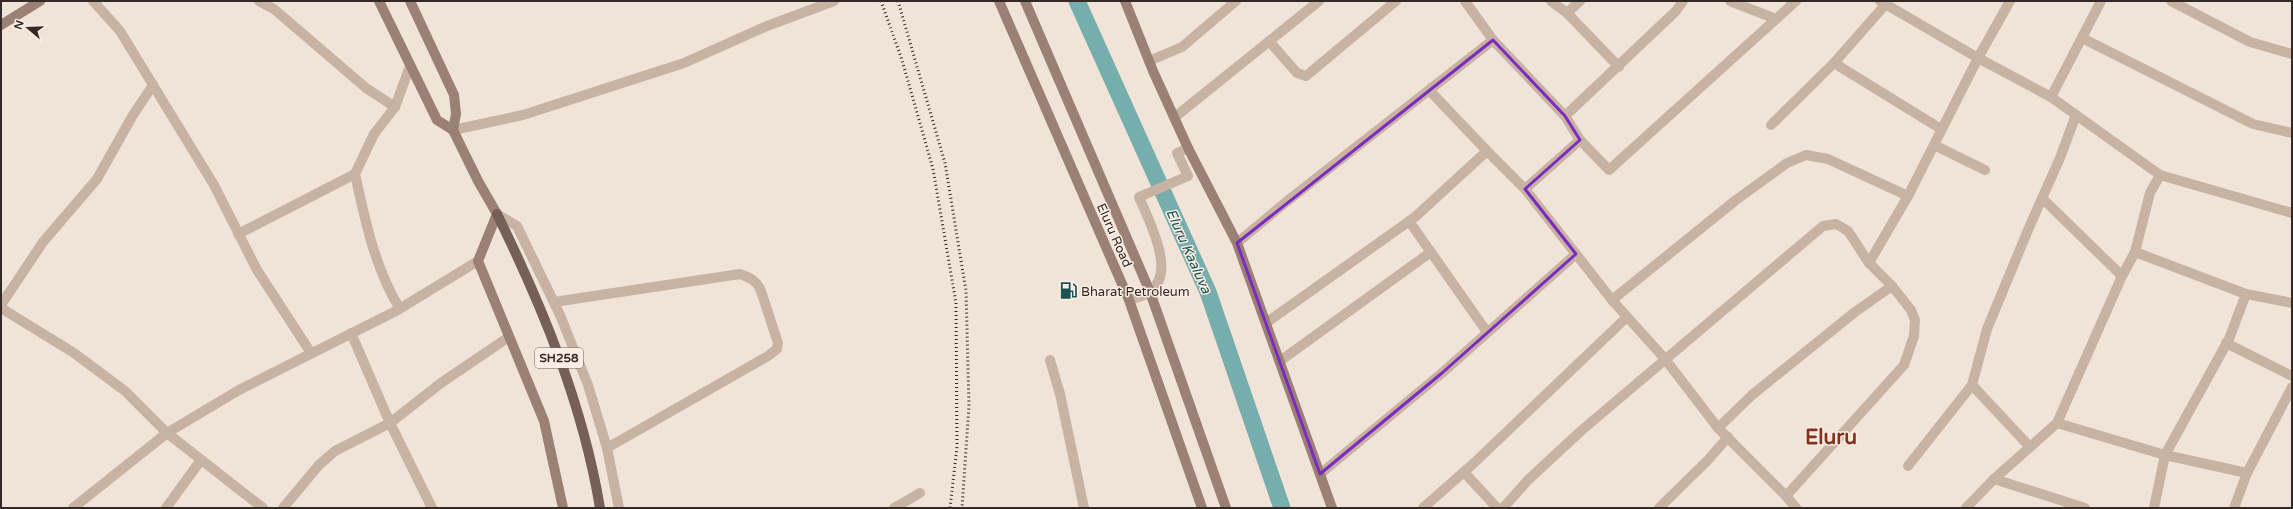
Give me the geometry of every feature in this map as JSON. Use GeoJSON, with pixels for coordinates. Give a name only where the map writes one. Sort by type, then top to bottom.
{"type":"FeatureCollection","features":[{"type":"Feature","properties":{"kind":"main road"},"geometry":{"type":"LineString","coordinates":[[1,25],[40,1]]}},
{"type":"Feature","properties":{"kind":"main road"},"geometry":{"type":"LineString","coordinates":[[379,1],[437,120],[453,130],[478,181],[497,214],[478,261],[544,421],[563,508]]}},
{"type":"Feature","properties":{"kind":"main road"},"geometry":{"type":"LineString","coordinates":[[410,1],[454,95],[456,114],[453,130]]}},
{"type":"Feature","properties":{"kind":"main road","name":"Eluru Road"},"geometry":{"type":"LineString","coordinates":[[999,1],[1129,300],[1202,508]]}},
{"type":"Feature","properties":{"kind":"main road","name":"Eluru Road"},"geometry":{"type":"LineString","coordinates":[[1025,1],[1150,292],[1226,508]]}},
{"type":"Feature","properties":{"kind":"main road"},"geometry":{"type":"LineString","coordinates":[[1125,1],[1153,71],[1188,148],[1238,243],[1332,508]]}},
{"type":"Feature","properties":{"kind":"main road","name":"SH258"},"geometry":{"type":"LineString","coordinates":[[497,214],[535,296],[574,395],[588,446],[600,508]]}},
{"type":"Feature","properties":{"kind":"street"},"geometry":{"type":"LineString","coordinates":[[93,1],[120,31],[214,185],[257,270],[311,353]]}},
{"type":"Feature","properties":{"kind":"street"},"geometry":{"type":"LineString","coordinates":[[259,1],[274,9],[366,88],[395,107]]}},
{"type":"Feature","properties":{"kind":"street"},"geometry":{"type":"LineString","coordinates":[[453,130],[523,115],[684,63],[768,26],[834,1]]}},
{"type":"Feature","properties":{"kind":"street"},"geometry":{"type":"LineString","coordinates":[[1149,61],[1182,47],[1236,1]]}},
{"type":"Feature","properties":{"kind":"street"},"geometry":{"type":"LineString","coordinates":[[1175,117],[1319,1]]}},
{"type":"Feature","properties":{"kind":"street"},"geometry":{"type":"LineString","coordinates":[[1269,41],[1297,73],[1306,76],[1396,1]]}},
{"type":"Feature","properties":{"kind":"street"},"geometry":{"type":"LineString","coordinates":[[1465,1],[1493,40],[1565,116],[1580,140],[1609,170],[1796,1]]}},
{"type":"Feature","properties":{"kind":"street"},"geometry":{"type":"LineString","coordinates":[[1552,1],[1567,13],[1619,66]]}},
{"type":"Feature","properties":{"kind":"street"},"geometry":{"type":"LineString","coordinates":[[1567,13],[1580,1]]}},
{"type":"Feature","properties":{"kind":"street"},"geometry":{"type":"LineString","coordinates":[[1565,116],[1676,11],[1683,1]]}},
{"type":"Feature","properties":{"kind":"street"},"geometry":{"type":"LineString","coordinates":[[1730,1],[1776,20]]}},
{"type":"Feature","properties":{"kind":"street"},"geometry":{"type":"LineString","coordinates":[[1869,263],[1908,196],[1978,58],[2010,1]]}},
{"type":"Feature","properties":{"kind":"street"},"geometry":{"type":"LineString","coordinates":[[2051,97],[2101,1]]}},
{"type":"Feature","properties":{"kind":"street"},"geometry":{"type":"LineString","coordinates":[[2171,1],[2250,42],[2292,54]]}},
{"type":"Feature","properties":{"kind":"street"},"geometry":{"type":"LineString","coordinates":[[1770,124],[1834,63],[1882,3],[1978,58],[2051,97],[2160,175],[2292,214]]}},
{"type":"Feature","properties":{"kind":"street"},"geometry":{"type":"LineString","coordinates":[[2082,38],[2253,124],[2292,133]]}},
{"type":"Feature","properties":{"kind":"street"},"geometry":{"type":"LineString","coordinates":[[1238,243],[1292,197],[1430,91],[1493,40]]}},
{"type":"Feature","properties":{"kind":"street"},"geometry":{"type":"LineString","coordinates":[[1834,63],[1941,129]]}},
{"type":"Feature","properties":{"kind":"street"},"geometry":{"type":"LineString","coordinates":[[238,234],[355,174],[374,134],[395,107],[410,66]]}},
{"type":"Feature","properties":{"kind":"street"},"geometry":{"type":"LineString","coordinates":[[1,305],[43,242],[98,179],[132,115],[153,85]]}},
{"type":"Feature","properties":{"kind":"street"},"geometry":{"type":"LineString","coordinates":[[1430,91],[1525,188],[1612,300],[1665,359],[1718,428],[1786,496],[1796,508]]}},
{"type":"Feature","properties":{"kind":"street"},"geometry":{"type":"LineString","coordinates":[[1908,466],[1972,385],[1987,328],[2060,158],[2076,115]]}},
{"type":"Feature","properties":{"kind":"street"},"geometry":{"type":"LineString","coordinates":[[1525,188],[1580,140]]}},
{"type":"Feature","properties":{"kind":"street"},"geometry":{"type":"LineString","coordinates":[[1934,145],[1985,170]]}},
{"type":"Feature","properties":{"kind":"street"},"geometry":{"type":"LineString","coordinates":[[1129,300],[1150,292],[1157,283],[1162,260],[1139,197],[1188,176],[1177,153],[1188,148]]}},
{"type":"Feature","properties":{"kind":"street"},"geometry":{"type":"LineString","coordinates":[[1266,323],[1409,221],[1487,150]]}},
{"type":"Feature","properties":{"kind":"street"},"geometry":{"type":"LineString","coordinates":[[1612,300],[1736,200],[1787,163],[1806,155],[1828,159],[1908,196]]}},
{"type":"Feature","properties":{"kind":"street"},"geometry":{"type":"LineString","coordinates":[[355,174],[363,211],[386,283],[391,295],[400,309]]}},
{"type":"Feature","properties":{"kind":"street"},"geometry":{"type":"LineString","coordinates":[[1966,508],[1994,479],[2057,423],[2134,252],[2150,193],[2160,175]]}},
{"type":"Feature","properties":{"kind":"street"},"geometry":{"type":"LineString","coordinates":[[2042,198],[2122,276]]}},
{"type":"Feature","properties":{"kind":"street"},"geometry":{"type":"LineString","coordinates":[[497,214],[517,226],[554,302],[588,385],[607,448],[619,508]]}},
{"type":"Feature","properties":{"kind":"street"},"geometry":{"type":"LineString","coordinates":[[1409,221],[1487,332]]}},
{"type":"Feature","properties":{"kind":"street"},"geometry":{"type":"LineString","coordinates":[[1503,508],[1533,475],[1665,359],[1823,226],[1836,224],[1848,231],[1869,263],[1892,286],[1911,310],[1915,320],[1914,336],[1904,365],[1786,496]]}},
{"type":"Feature","properties":{"kind":"street"},"geometry":{"type":"LineString","coordinates":[[1280,361],[1431,252]]}},
{"type":"Feature","properties":{"kind":"street"},"geometry":{"type":"LineString","coordinates":[[2134,252],[2246,294],[2292,303]]}},
{"type":"Feature","properties":{"kind":"street"},"geometry":{"type":"LineString","coordinates":[[1320,474],[1442,373],[1576,254]]}},
{"type":"Feature","properties":{"kind":"street"},"geometry":{"type":"LineString","coordinates":[[74,508],[167,433],[239,390],[400,309],[478,261]]}},
{"type":"Feature","properties":{"kind":"street"},"geometry":{"type":"LineString","coordinates":[[554,302],[740,274],[758,283],[761,291],[778,343],[777,349],[768,356],[607,448]]}},
{"type":"Feature","properties":{"kind":"street"},"geometry":{"type":"LineString","coordinates":[[1718,428],[1752,395],[1855,312],[1892,286]]}},
{"type":"Feature","properties":{"kind":"street"},"geometry":{"type":"LineString","coordinates":[[2154,508],[2165,455],[2226,343],[2246,294]]}},
{"type":"Feature","properties":{"kind":"street"},"geometry":{"type":"LineString","coordinates":[[1,308],[74,353],[125,391],[167,433],[263,508]]}},
{"type":"Feature","properties":{"kind":"street"},"geometry":{"type":"LineString","coordinates":[[1423,508],[1464,472],[1627,317]]}},
{"type":"Feature","properties":{"kind":"street"},"geometry":{"type":"LineString","coordinates":[[351,333],[390,423],[432,508]]}},
{"type":"Feature","properties":{"kind":"street"},"geometry":{"type":"LineString","coordinates":[[283,508],[319,465],[335,451],[390,423],[441,383],[509,337]]}},
{"type":"Feature","properties":{"kind":"street"},"geometry":{"type":"LineString","coordinates":[[2226,343],[2292,376]]}},
{"type":"Feature","properties":{"kind":"street"},"geometry":{"type":"LineString","coordinates":[[1050,360],[1060,394],[1084,508]]}},
{"type":"Feature","properties":{"kind":"street"},"geometry":{"type":"LineString","coordinates":[[1972,385],[2030,447]]}},
{"type":"Feature","properties":{"kind":"street"},"geometry":{"type":"LineString","coordinates":[[2234,508],[2247,473],[2292,388]]}},
{"type":"Feature","properties":{"kind":"street"},"geometry":{"type":"LineString","coordinates":[[2057,423],[2165,455],[2247,473]]}},
{"type":"Feature","properties":{"kind":"street"},"geometry":{"type":"LineString","coordinates":[[1659,508],[1708,460],[1728,437]]}},
{"type":"Feature","properties":{"kind":"street"},"geometry":{"type":"LineString","coordinates":[[166,508],[201,460]]}},
{"type":"Feature","properties":{"kind":"street"},"geometry":{"type":"LineString","coordinates":[[1464,472],[1497,508]]}},
{"type":"Feature","properties":{"kind":"street"},"geometry":{"type":"LineString","coordinates":[[1994,479],[2085,508]]}},
{"type":"Feature","properties":{"kind":"street"},"geometry":{"type":"LineString","coordinates":[[894,508],[920,493]]}},
{"type":"Feature","properties":{"kind":"highlighted area"},"geometry":{"type":"Polygon","coordinates":[[[1493,40],[1565,116],[1580,140],[1525,189],[1576,254],[1442,373],[1320,474],[1237,243],[1493,40]]]}},
{"type":"Feature","properties":{"kind":"waterway","name":"Eluru Kaaluva"},"geometry":{"type":"LineString","coordinates":[[1077,1],[1208,292],[1282,508]]}},
{"type":"Feature","properties":{"kind":"railway"},"geometry":{"type":"LineString","coordinates":[[881,1],[902,60],[933,169],[956,303],[957,447],[950,508]]}},
{"type":"Feature","properties":{"kind":"railway"},"geometry":{"type":"LineString","coordinates":[[898,1],[945,163],[966,291],[969,406],[962,508]]}},
{"type":"Feature","properties":{"kind":"place","name":"Bharat Petroleum"},"geometry":{"type":"Point","coordinates":[1068,291]}},
{"type":"Feature","properties":{"kind":"district","name":"Eluru"},"geometry":{"type":"Point","coordinates":[1831,437]}}]}
